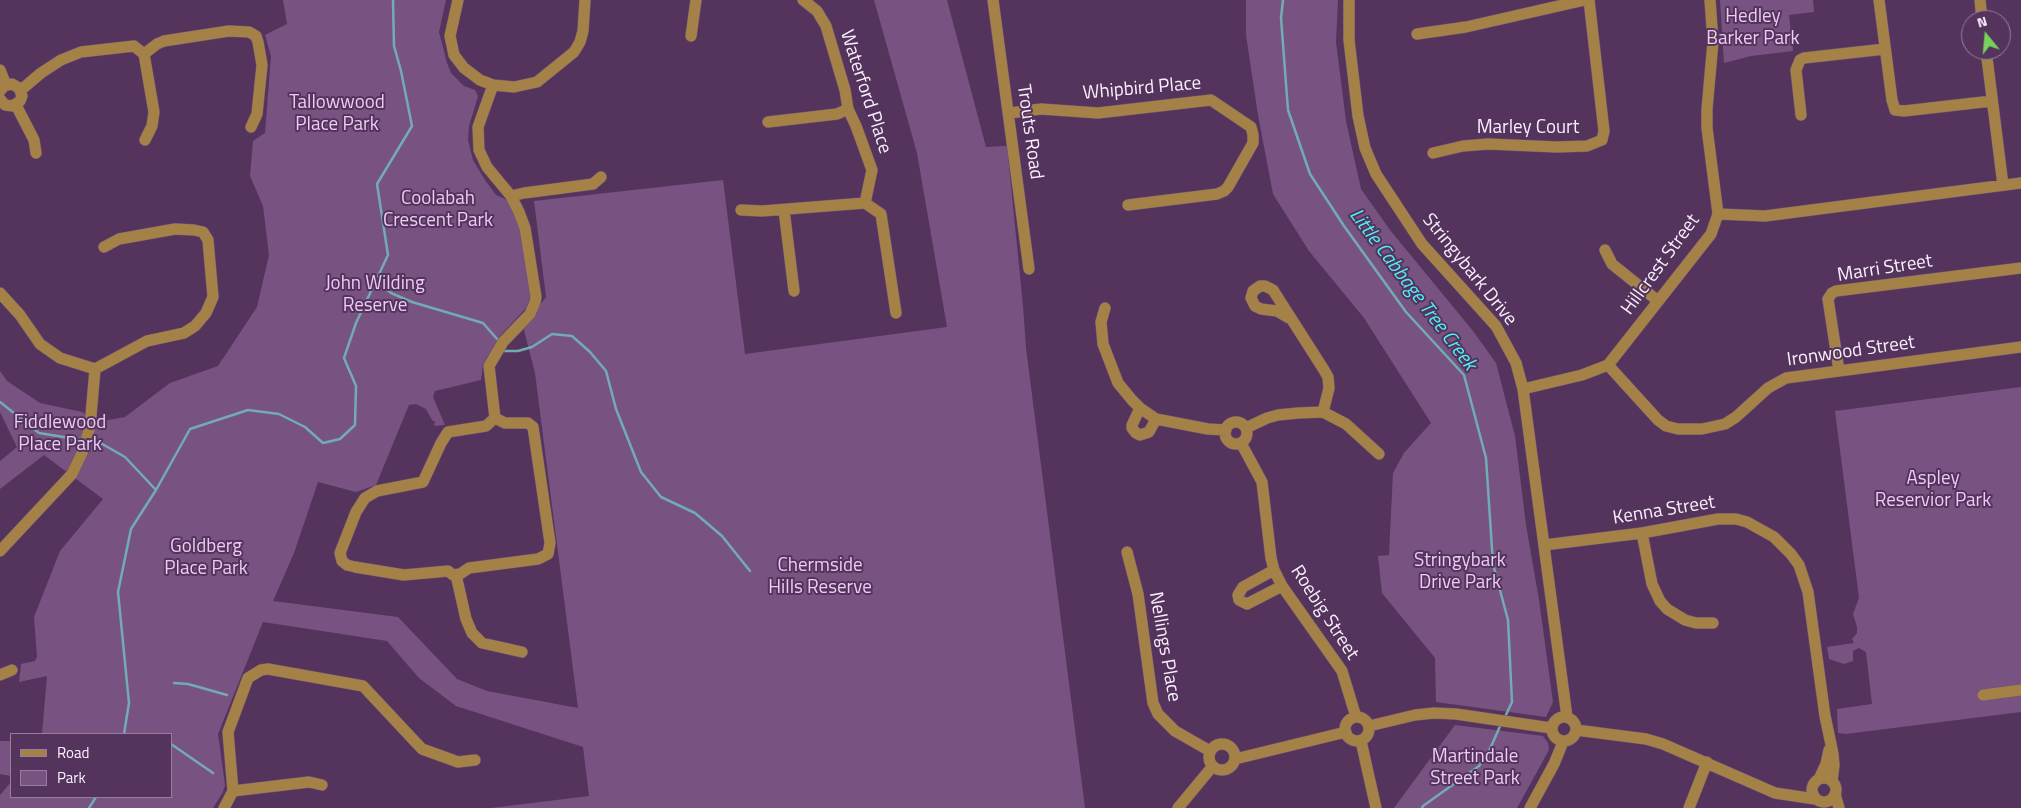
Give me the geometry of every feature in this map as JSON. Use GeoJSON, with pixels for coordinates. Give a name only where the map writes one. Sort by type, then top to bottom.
{"type":"FeatureCollection","features":[{"type":"Feature","properties":{"kind":"street"},"geometry":{"type":"LineString","coordinates":[[458,0],[450,36],[454,55],[470,74],[493,85],[514,87],[531,84],[556,68],[574,52],[583,32],[585,0]]}},
{"type":"Feature","properties":{"kind":"street"},"geometry":{"type":"LineString","coordinates":[[691,36],[696,0]]}},
{"type":"Feature","properties":{"kind":"street","name":"Waterford Place"},"geometry":{"type":"LineString","coordinates":[[803,0],[817,11],[826,26],[845,90],[848,108],[872,170],[865,203]]}},
{"type":"Feature","properties":{"kind":"street","name":"Trouts Road"},"geometry":{"type":"LineString","coordinates":[[993,0],[1010,113],[1029,269]]}},
{"type":"Feature","properties":{"kind":"street","name":"Stringybark Drive"},"geometry":{"type":"LineString","coordinates":[[1349,0],[1349,40],[1358,116],[1365,148],[1376,174],[1422,244],[1496,326],[1508,345],[1516,363],[1523,389],[1567,717],[1575,724],[1576,730]]}},
{"type":"Feature","properties":{"kind":"street"},"geometry":{"type":"LineString","coordinates":[[1417,34],[1466,27],[1585,0]]}},
{"type":"Feature","properties":{"kind":"street","name":"Marley Court"},"geometry":{"type":"LineString","coordinates":[[1433,153],[1463,146],[1488,144],[1557,148],[1586,146],[1602,140],[1604,130],[1589,0]]}},
{"type":"Feature","properties":{"kind":"street","name":"Hillcrest Street"},"geometry":{"type":"LineString","coordinates":[[1608,365],[1711,234],[1718,214],[1707,128],[1713,42],[1710,0]]}},
{"type":"Feature","properties":{"kind":"street"},"geometry":{"type":"LineString","coordinates":[[1879,0],[1894,110],[1904,111],[1992,101]]}},
{"type":"Feature","properties":{"kind":"street"},"geometry":{"type":"LineString","coordinates":[[144,54],[164,41],[229,31],[249,32],[256,36],[262,65],[257,114],[250,127]]}},
{"type":"Feature","properties":{"kind":"street"},"geometry":{"type":"LineString","coordinates":[[21,90],[41,73],[62,60],[81,52],[134,46],[144,54],[154,112],[152,126],[145,140]]}},
{"type":"Feature","properties":{"kind":"street"},"geometry":{"type":"LineString","coordinates":[[1801,115],[1796,70],[1800,60],[1885,48]]}},
{"type":"Feature","properties":{"kind":"street"},"geometry":{"type":"LineString","coordinates":[[1987,60],[2003,186]]}},
{"type":"Feature","properties":{"kind":"street"},"geometry":{"type":"LineString","coordinates":[[0,70],[3,88],[14,84],[21,90],[21,98],[16,105],[7,106],[0,100]]}},
{"type":"Feature","properties":{"kind":"street"},"geometry":{"type":"LineString","coordinates":[[493,85],[478,127],[479,150],[487,167],[511,196],[525,228],[535,302],[530,314],[503,342],[489,366],[495,418]]}},
{"type":"Feature","properties":{"kind":"street","name":"Whipbird Place"},"geometry":{"type":"LineString","coordinates":[[1010,113],[1041,109],[1098,113],[1211,100],[1251,127],[1254,135],[1253,144],[1224,191],[1128,205]]}},
{"type":"Feature","properties":{"kind":"street"},"geometry":{"type":"LineString","coordinates":[[16,105],[34,140],[36,153]]}},
{"type":"Feature","properties":{"kind":"street"},"geometry":{"type":"LineString","coordinates":[[768,122],[837,114],[848,108]]}},
{"type":"Feature","properties":{"kind":"street"},"geometry":{"type":"LineString","coordinates":[[511,196],[593,184],[601,177]]}},
{"type":"Feature","properties":{"kind":"street"},"geometry":{"type":"LineString","coordinates":[[1718,214],[1765,216],[2021,183]]}},
{"type":"Feature","properties":{"kind":"street"},"geometry":{"type":"LineString","coordinates":[[741,210],[784,210],[865,203],[881,214],[896,313]]}},
{"type":"Feature","properties":{"kind":"street"},"geometry":{"type":"LineString","coordinates":[[784,210],[794,291]]}},
{"type":"Feature","properties":{"kind":"street"},"geometry":{"type":"LineString","coordinates":[[0,293],[20,315],[40,344],[60,358],[94,368],[147,341],[184,333],[195,326],[206,313],[213,297],[208,240],[203,232],[175,229],[119,239],[104,247]]}},
{"type":"Feature","properties":{"kind":"street"},"geometry":{"type":"LineString","coordinates":[[1605,250],[1612,264],[1658,301]]}},
{"type":"Feature","properties":{"kind":"street","name":"Marri Street"},"geometry":{"type":"LineString","coordinates":[[1839,370],[1828,299],[1832,293],[2021,268]]}},
{"type":"Feature","properties":{"kind":"street"},"geometry":{"type":"LineString","coordinates":[[1105,308],[1101,333],[1107,358],[1118,383],[1140,408],[1156,419],[1208,429],[1226,430],[1233,422],[1240,423],[1246,428]]}},
{"type":"Feature","properties":{"kind":"street"},"geometry":{"type":"LineString","coordinates":[[1289,318],[1328,377],[1329,388],[1323,412]]}},
{"type":"Feature","properties":{"kind":"street","name":"Ironwood Street"},"geometry":{"type":"LineString","coordinates":[[1608,365],[1658,420],[1666,426],[1691,430],[1712,428],[1725,424],[1736,417],[1768,388],[1786,378],[2021,346]]}},
{"type":"Feature","properties":{"kind":"street"},"geometry":{"type":"LineString","coordinates":[[1523,389],[1582,375],[1608,365]]}},
{"type":"Feature","properties":{"kind":"street"},"geometry":{"type":"LineString","coordinates":[[0,551],[72,474],[82,453],[90,428],[94,368]]}},
{"type":"Feature","properties":{"kind":"street"},"geometry":{"type":"LineString","coordinates":[[1140,408],[1132,425],[1136,433],[1140,435],[1149,432],[1156,419]]}},
{"type":"Feature","properties":{"kind":"street"},"geometry":{"type":"LineString","coordinates":[[1246,428],[1278,415],[1298,412],[1323,412],[1346,424],[1378,454]]}},
{"type":"Feature","properties":{"kind":"street"},"geometry":{"type":"LineString","coordinates":[[456,575],[469,568],[538,560],[548,554],[550,549],[533,427],[528,423],[505,423],[495,418]]}},
{"type":"Feature","properties":{"kind":"street"},"geometry":{"type":"LineString","coordinates":[[456,575],[448,571],[404,574],[355,568],[342,561],[340,553],[356,512],[365,498],[378,491],[423,482],[448,432],[486,426],[495,418]]}},
{"type":"Feature","properties":{"kind":"street"},"geometry":{"type":"LineString","coordinates":[[1241,444],[1246,438],[1246,428]]}},
{"type":"Feature","properties":{"kind":"street","name":"Roebig Street"},"geometry":{"type":"LineString","coordinates":[[1226,430],[1229,442],[1241,444],[1262,482],[1274,570],[1282,586],[1339,667],[1345,679],[1356,717]]}},
{"type":"Feature","properties":{"kind":"street","name":"Kenna Street"},"geometry":{"type":"LineString","coordinates":[[1544,545],[1642,533],[1708,520],[1736,519],[1753,524],[1774,537],[1799,565],[1808,592],[1834,765],[1832,781],[1836,787],[1835,794],[1839,808]]}},
{"type":"Feature","properties":{"kind":"street"},"geometry":{"type":"LineString","coordinates":[[1642,533],[1652,584],[1660,601],[1667,609],[1685,620],[1696,623],[1713,623]]}},
{"type":"Feature","properties":{"kind":"street","name":"Nellings Place"},"geometry":{"type":"LineString","coordinates":[[1127,552],[1138,594],[1153,703],[1158,714],[1175,731],[1210,751]]}},
{"type":"Feature","properties":{"kind":"street"},"geometry":{"type":"LineString","coordinates":[[1274,570],[1243,587],[1238,595],[1239,600],[1243,603],[1252,603],[1282,586]]}},
{"type":"Feature","properties":{"kind":"street"},"geometry":{"type":"LineString","coordinates":[[456,575],[466,618],[472,633],[482,643],[522,652]]}},
{"type":"Feature","properties":{"kind":"street"},"geometry":{"type":"LineString","coordinates":[[224,808],[233,791],[228,732],[248,678],[261,670],[268,669],[363,686],[422,749],[458,762],[475,760]]}},
{"type":"Feature","properties":{"kind":"street"},"geometry":{"type":"LineString","coordinates":[[0,675],[12,670]]}},
{"type":"Feature","properties":{"kind":"street"},"geometry":{"type":"LineString","coordinates":[[1982,695],[2021,690]]}},
{"type":"Feature","properties":{"kind":"street"},"geometry":{"type":"LineString","coordinates":[[1369,726],[1415,715],[1434,713],[1552,728]]}},
{"type":"Feature","properties":{"kind":"street"},"geometry":{"type":"LineString","coordinates":[[1356,717],[1366,720],[1369,726],[1369,733],[1361,740],[1352,740],[1346,732],[1349,721],[1356,717]]}},
{"type":"Feature","properties":{"kind":"street"},"geometry":{"type":"LineString","coordinates":[[1563,742],[1553,736],[1552,728],[1559,718],[1567,717]]}},
{"type":"Feature","properties":{"kind":"street"},"geometry":{"type":"LineString","coordinates":[[1530,808],[1554,764],[1563,742],[1573,738],[1576,730],[1646,739],[1663,744],[1776,793],[1824,803],[1831,800],[1835,794]]}},
{"type":"Feature","properties":{"kind":"street"},"geometry":{"type":"LineString","coordinates":[[1235,759],[1346,732]]}},
{"type":"Feature","properties":{"kind":"street"},"geometry":{"type":"LineString","coordinates":[[1361,740],[1376,808]]}},
{"type":"Feature","properties":{"kind":"street"},"geometry":{"type":"LineString","coordinates":[[1215,745],[1228,745],[1234,751],[1235,759],[1232,766],[1224,770],[1212,767],[1208,760],[1210,751],[1215,745]]}},
{"type":"Feature","properties":{"kind":"street","name":"Kenna Street"},"geometry":{"type":"LineString","coordinates":[[1815,783],[1826,764],[1830,746]]}},
{"type":"Feature","properties":{"kind":"street"},"geometry":{"type":"LineString","coordinates":[[1689,808],[1707,762]]}},
{"type":"Feature","properties":{"kind":"street"},"geometry":{"type":"LineString","coordinates":[[1178,808],[1212,767]]}},
{"type":"Feature","properties":{"kind":"street"},"geometry":{"type":"LineString","coordinates":[[1776,793],[1815,783],[1826,778],[1832,781]]}},
{"type":"Feature","properties":{"kind":"street"},"geometry":{"type":"LineString","coordinates":[[233,791],[309,782],[322,785]]}},
{"type":"Feature","properties":{"kind":"street"},"geometry":{"type":"LineString","coordinates":[[1815,783],[1812,793],[1824,803]]}},
{"type":"Feature","properties":{"kind":"green space"},"geometry":{"type":"Polygon","coordinates":[[[283,0],[446,0],[439,32],[447,63],[451,73],[464,86],[475,90],[478,96],[469,126],[468,140],[473,160],[496,195],[507,200],[519,219],[531,295],[526,308],[500,336],[483,364],[481,380],[435,391],[433,397],[445,425],[434,426],[435,422],[426,409],[416,404],[409,405],[376,485],[356,492],[318,482],[294,553],[273,601],[398,617],[457,679],[487,691],[578,708],[535,373],[523,326],[546,297],[534,201],[723,180],[745,354],[947,327],[917,153],[874,0],[947,0],[986,147],[1007,146],[1026,348],[1085,808],[491,808],[589,796],[583,747],[456,706],[419,678],[387,641],[263,622],[218,734],[225,785],[213,808],[0,808],[0,795],[10,783],[10,798],[172,798],[172,733],[42,733],[47,676],[19,682],[21,664],[35,661],[37,657],[34,617],[60,551],[103,499],[44,455],[0,489],[0,461],[17,447],[0,412],[0,371],[7,381],[40,403],[82,412],[97,422],[125,417],[170,383],[218,366],[257,307],[269,255],[263,206],[250,176],[253,141],[265,133],[271,56],[265,35],[287,24],[283,0]]]}},
{"type":"Feature","properties":{"kind":"green space","name":"Stringybark Drive Park"},"geometry":{"type":"Polygon","coordinates":[[[1246,0],[1338,0],[1336,42],[1346,121],[1361,189],[1390,230],[1473,331],[1496,363],[1515,436],[1526,525],[1539,600],[1553,702],[1546,717],[1436,702],[1435,658],[1382,593],[1378,556],[1389,555],[1393,473],[1404,453],[1431,423],[1364,318],[1309,251],[1273,194],[1258,115],[1246,35],[1246,0]]]}},
{"type":"Feature","properties":{"kind":"green space","name":"Hedley Barker Park"},"geometry":{"type":"Polygon","coordinates":[[[1720,0],[1813,0],[1814,12],[1789,15],[1793,51],[1751,56],[1724,63],[1720,0]]]}},
{"type":"Feature","properties":{"kind":"green space","name":"Aspley Reservior Park"},"geometry":{"type":"Polygon","coordinates":[[[2021,387],[2021,712],[1846,734],[1838,733],[1837,709],[1872,704],[1866,652],[1859,648],[1853,651],[1853,661],[1844,664],[1829,659],[1827,647],[1854,643],[1852,639],[1857,633],[1857,627],[1853,614],[1859,598],[1835,411],[2021,387]]]}},
{"type":"Feature","properties":{"kind":"green space","name":"Martindale Street Park"},"geometry":{"type":"Polygon","coordinates":[[[1455,725],[1543,736],[1548,743],[1549,750],[1517,808],[1394,808],[1455,725]]]}},
{"type":"Feature","properties":{"kind":"green space"},"geometry":{"type":"Polygon","coordinates":[[[0,741],[10,741],[10,776],[0,774],[0,741]]]}},
{"type":"Feature","properties":{"kind":"waterway"},"geometry":{"type":"LineString","coordinates":[[124,733],[129,703],[118,592],[131,529],[156,490],[190,429],[248,410],[279,414],[305,427],[323,443],[340,439],[355,425],[356,386],[344,358],[356,323],[388,255],[377,184],[412,126],[394,46],[393,0]]}},
{"type":"Feature","properties":{"kind":"waterway","name":"Little Cabbage Tree Creek"},"geometry":{"type":"LineString","coordinates":[[1283,0],[1281,18],[1288,110],[1310,174],[1344,226],[1406,312],[1464,375],[1486,458],[1493,564],[1508,620],[1512,702],[1505,717]]}},
{"type":"Feature","properties":{"kind":"waterway"},"geometry":{"type":"LineString","coordinates":[[376,281],[391,293],[412,302],[483,323],[497,339]]}},
{"type":"Feature","properties":{"kind":"waterway"},"geometry":{"type":"LineString","coordinates":[[504,351],[518,351],[532,347],[552,334],[572,336],[590,352],[606,371],[616,409],[641,472],[661,497],[695,513],[722,536],[750,571]]}},
{"type":"Feature","properties":{"kind":"waterway"},"geometry":{"type":"LineString","coordinates":[[0,402],[39,433],[82,440]]}},
{"type":"Feature","properties":{"kind":"waterway"},"geometry":{"type":"LineString","coordinates":[[90,441],[97,441],[125,457],[156,490]]}},
{"type":"Feature","properties":{"kind":"waterway"},"geometry":{"type":"LineString","coordinates":[[174,683],[188,684],[227,695]]}},
{"type":"Feature","properties":{"kind":"waterway","name":"Little Cabbage Tree Creek"},"geometry":{"type":"LineString","coordinates":[[1422,808],[1479,766],[1490,749],[1501,724]]}},
{"type":"Feature","properties":{"kind":"waterway"},"geometry":{"type":"LineString","coordinates":[[172,745],[213,773]]}},
{"type":"Feature","properties":{"kind":"waterway"},"geometry":{"type":"LineString","coordinates":[[89,808],[95,798]]}},
{"type":"Feature","properties":{"kind":"park label","name":"Tallowwood Place Park"},"geometry":{"type":"Point","coordinates":[337,114]}},
{"type":"Feature","properties":{"kind":"park label","name":"Coolabah Crescent Park"},"geometry":{"type":"Point","coordinates":[438,210]}},
{"type":"Feature","properties":{"kind":"park label","name":"John Wilding Reserve"},"geometry":{"type":"Point","coordinates":[375,295]}},
{"type":"Feature","properties":{"kind":"park label","name":"Fiddlewood Place Park"},"geometry":{"type":"Point","coordinates":[60,434]}},
{"type":"Feature","properties":{"kind":"park label","name":"Goldberg Place Park"},"geometry":{"type":"Point","coordinates":[206,558]}},
{"type":"Feature","properties":{"kind":"park label","name":"Chermside Hills Reserve"},"geometry":{"type":"Point","coordinates":[820,577]}}]}
